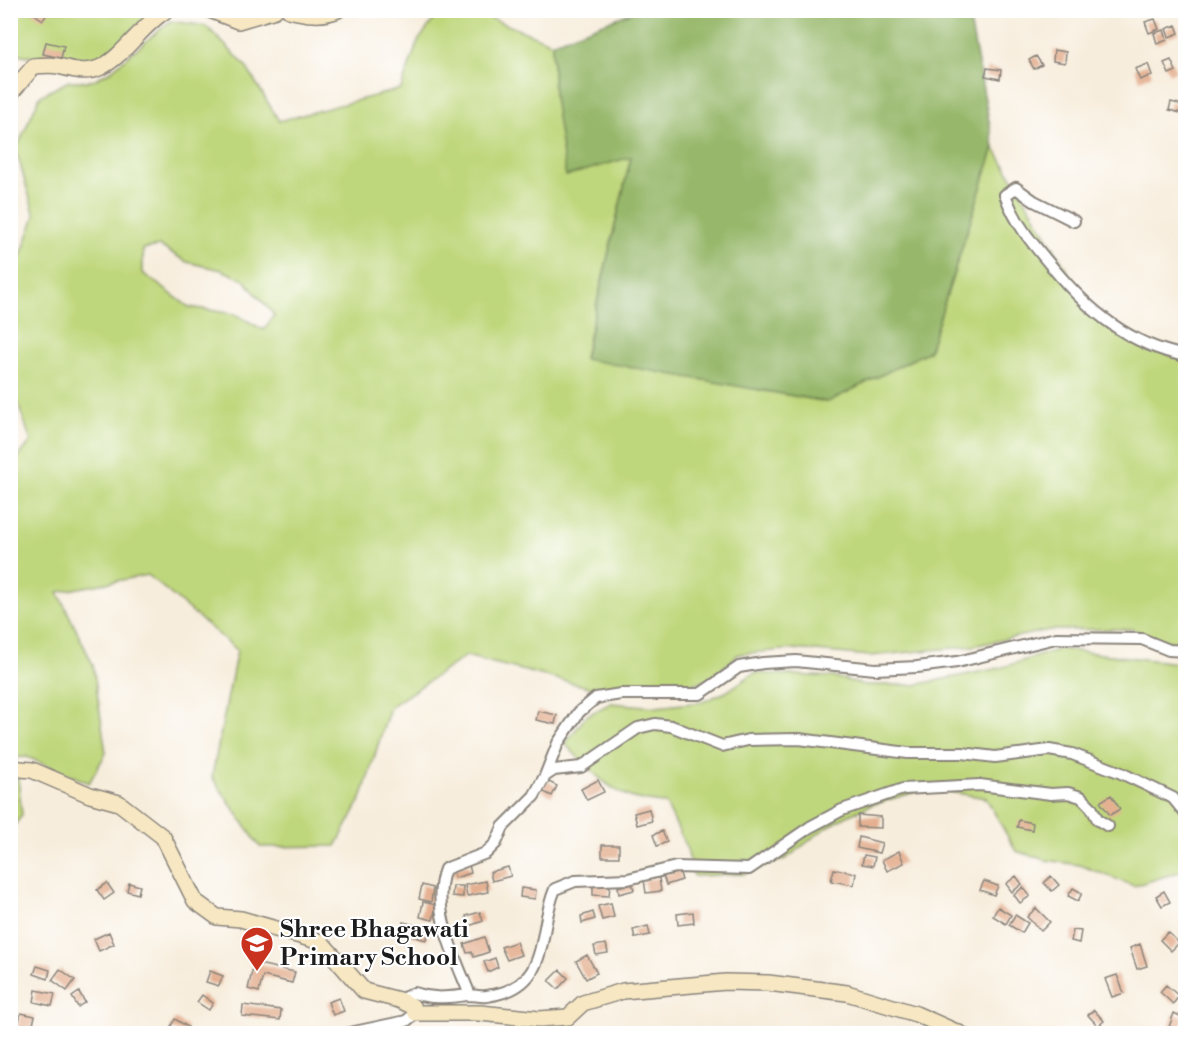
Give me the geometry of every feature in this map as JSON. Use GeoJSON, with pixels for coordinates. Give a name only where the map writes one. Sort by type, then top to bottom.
{"type":"FeatureCollection","features":[{"type":"Feature","properties":{"kind":"street"},"geometry":{"type":"LineString","coordinates":[[10,94],[34,66],[56,66],[72,71],[99,68],[141,33],[153,18],[167,10]]}},
{"type":"Feature","properties":{"kind":"street"},"geometry":{"type":"LineString","coordinates":[[210,10],[238,21],[275,10]]}},
{"type":"Feature","properties":{"kind":"street"},"geometry":{"type":"LineString","coordinates":[[289,10],[310,15],[330,14],[338,10]]}},
{"type":"Feature","properties":{"kind":"street"},"geometry":{"type":"LineString","coordinates":[[1074,221],[1034,201],[1016,188],[1005,195],[1016,222],[1038,252],[1082,302],[1135,340],[1185,356]]}},
{"type":"Feature","properties":{"kind":"street"},"geometry":{"type":"LineString","coordinates":[[470,995],[447,936],[439,885],[445,869],[486,853],[496,843],[503,827],[534,796],[558,743],[579,712],[596,698],[621,694],[700,694],[739,667],[796,661],[835,667],[917,667],[969,659],[1056,638],[1142,639],[1169,650],[1185,651]]}},
{"type":"Feature","properties":{"kind":"street"},"geometry":{"type":"LineString","coordinates":[[545,776],[554,770],[581,766],[638,728],[655,724],[671,726],[722,746],[748,740],[799,739],[908,753],[962,753],[995,757],[1049,750],[1072,754],[1119,772],[1173,798],[1185,814]]}},
{"type":"Feature","properties":{"kind":"street"},"geometry":{"type":"LineString","coordinates":[[10,768],[32,770],[90,795],[119,803],[142,818],[163,837],[195,902],[217,917],[241,919],[321,942],[364,991],[399,1000],[412,1006],[416,1013]]}},
{"type":"Feature","properties":{"kind":"street"},"geometry":{"type":"LineString","coordinates":[[399,1000],[414,993],[429,998],[448,999],[470,995],[487,996],[524,982],[533,972],[544,941],[551,899],[555,889],[574,881],[628,879],[675,867],[749,869],[818,822],[842,810],[903,789],[980,785],[1050,794],[1068,793],[1081,797],[1091,807],[1098,820],[1108,826]]}},
{"type":"Feature","properties":{"kind":"street"},"geometry":{"type":"LineString","coordinates":[[345,1034],[406,1021],[416,1013],[567,1017],[583,1003],[623,991],[726,982],[768,983],[857,996],[916,1014],[961,1034]]}},
{"type":"Feature","properties":{"kind":"green space"},"geometry":{"type":"Polygon","coordinates":[[[10,11],[155,11],[105,54],[76,64],[11,53],[10,11]]]}},
{"type":"Feature","properties":{"kind":"green space"},"geometry":{"type":"Polygon","coordinates":[[[440,11],[473,11],[552,43],[554,97],[631,157],[584,358],[827,402],[929,351],[994,147],[1096,319],[1122,336],[1185,361],[1185,644],[1165,641],[1132,629],[1049,630],[973,646],[870,656],[794,649],[739,654],[709,680],[678,687],[592,688],[466,656],[390,707],[361,799],[336,846],[260,847],[212,777],[237,650],[148,575],[58,592],[93,665],[106,753],[89,783],[27,757],[11,758],[10,468],[31,441],[10,381],[11,265],[20,258],[35,216],[16,150],[40,96],[69,81],[92,81],[109,72],[170,21],[206,26],[245,65],[279,121],[401,89],[418,41],[440,11]],[[160,246],[143,249],[143,273],[189,307],[235,314],[264,330],[274,315],[244,280],[222,270],[187,262],[160,246]]]}},
{"type":"Feature","properties":{"kind":"green space"},"geometry":{"type":"Polygon","coordinates":[[[635,11],[968,11],[994,147],[929,351],[828,402],[584,359],[631,157],[566,176],[554,97],[552,43],[635,11]]]}},
{"type":"Feature","properties":{"kind":"green space"},"geometry":{"type":"Polygon","coordinates":[[[1060,649],[1185,664],[1185,870],[1134,886],[1080,865],[1046,860],[1016,851],[986,798],[928,788],[871,805],[845,817],[824,829],[787,858],[744,874],[694,876],[686,846],[666,804],[637,799],[619,792],[594,773],[565,744],[586,716],[611,703],[656,707],[702,702],[726,692],[754,673],[834,677],[865,685],[914,685],[1000,668],[1060,649]]]}},
{"type":"Feature","properties":{"kind":"green space"},"geometry":{"type":"Polygon","coordinates":[[[18,778],[22,815],[11,830],[11,779],[18,778]]]}},
{"type":"Feature","properties":{"kind":"building"},"geometry":{"type":"Polygon","coordinates":[[[35,10],[50,10],[43,20],[33,13],[35,10]]]}},
{"type":"Feature","properties":{"kind":"building"},"geometry":{"type":"Polygon","coordinates":[[[1155,19],[1159,29],[1149,33],[1145,22],[1155,19]]]}},
{"type":"Feature","properties":{"kind":"building"},"geometry":{"type":"Polygon","coordinates":[[[1176,25],[1179,33],[1169,37],[1166,29],[1176,25]]]}},
{"type":"Feature","properties":{"kind":"building"},"geometry":{"type":"Polygon","coordinates":[[[1164,30],[1167,40],[1157,44],[1154,33],[1164,30]]]}},
{"type":"Feature","properties":{"kind":"building"},"geometry":{"type":"Polygon","coordinates":[[[46,42],[64,46],[61,58],[43,54],[46,42]]]}},
{"type":"Feature","properties":{"kind":"building"},"geometry":{"type":"Polygon","coordinates":[[[1054,50],[1066,52],[1065,63],[1053,61],[1054,50]]]}},
{"type":"Feature","properties":{"kind":"building"},"geometry":{"type":"Polygon","coordinates":[[[1036,56],[1042,65],[1034,69],[1029,60],[1036,56]]]}},
{"type":"Feature","properties":{"kind":"building"},"geometry":{"type":"Polygon","coordinates":[[[1171,60],[1176,71],[1169,74],[1164,63],[1171,60]]]}},
{"type":"Feature","properties":{"kind":"building"},"geometry":{"type":"Polygon","coordinates":[[[1148,64],[1152,75],[1140,80],[1135,69],[1148,64]]]}},
{"type":"Feature","properties":{"kind":"building"},"geometry":{"type":"Polygon","coordinates":[[[987,68],[1001,70],[1000,79],[985,76],[987,68]]]}},
{"type":"Feature","properties":{"kind":"building"},"geometry":{"type":"Polygon","coordinates":[[[1171,102],[1183,105],[1181,113],[1169,110],[1171,102]]]}},
{"type":"Feature","properties":{"kind":"building"},"geometry":{"type":"Polygon","coordinates":[[[538,711],[557,715],[555,724],[536,720],[538,711]]]}},
{"type":"Feature","properties":{"kind":"building"},"geometry":{"type":"Polygon","coordinates":[[[598,780],[604,792],[587,800],[581,789],[598,780]]]}},
{"type":"Feature","properties":{"kind":"building"},"geometry":{"type":"Polygon","coordinates":[[[547,781],[557,786],[552,796],[542,791],[547,781]]]}},
{"type":"Feature","properties":{"kind":"building"},"geometry":{"type":"Polygon","coordinates":[[[1111,795],[1120,809],[1110,815],[1100,802],[1111,795]]]}},
{"type":"Feature","properties":{"kind":"building"},"geometry":{"type":"Polygon","coordinates":[[[649,809],[652,821],[637,825],[634,813],[649,809]]]}},
{"type":"Feature","properties":{"kind":"building"},"geometry":{"type":"Polygon","coordinates":[[[858,815],[881,817],[881,828],[858,827],[858,815]]]}},
{"type":"Feature","properties":{"kind":"building"},"geometry":{"type":"Polygon","coordinates":[[[1019,820],[1033,823],[1032,830],[1017,827],[1019,820]]]}},
{"type":"Feature","properties":{"kind":"building"},"geometry":{"type":"Polygon","coordinates":[[[662,831],[667,842],[657,846],[653,835],[662,831]]]}},
{"type":"Feature","properties":{"kind":"building"},"geometry":{"type":"Polygon","coordinates":[[[859,837],[882,843],[879,853],[857,848],[859,837]]]}},
{"type":"Feature","properties":{"kind":"building"},"geometry":{"type":"Polygon","coordinates":[[[602,845],[619,845],[619,857],[602,857],[602,845]]]}},
{"type":"Feature","properties":{"kind":"building"},"geometry":{"type":"Polygon","coordinates":[[[899,851],[904,863],[887,871],[882,860],[899,851]]]}},
{"type":"Feature","properties":{"kind":"building"},"geometry":{"type":"Polygon","coordinates":[[[864,855],[875,857],[873,866],[862,864],[864,855]]]}},
{"type":"Feature","properties":{"kind":"building"},"geometry":{"type":"Polygon","coordinates":[[[469,865],[471,873],[455,878],[452,869],[469,865]]]}},
{"type":"Feature","properties":{"kind":"building"},"geometry":{"type":"Polygon","coordinates":[[[508,867],[511,876],[492,881],[490,872],[508,867]]]}},
{"type":"Feature","properties":{"kind":"building"},"geometry":{"type":"Polygon","coordinates":[[[834,869],[856,873],[854,885],[831,881],[834,869]]]}},
{"type":"Feature","properties":{"kind":"building"},"geometry":{"type":"Polygon","coordinates":[[[679,870],[682,880],[666,885],[663,875],[679,870]]]}},
{"type":"Feature","properties":{"kind":"building"},"geometry":{"type":"Polygon","coordinates":[[[1016,876],[1022,884],[1012,892],[1006,884],[1016,876]]]}},
{"type":"Feature","properties":{"kind":"building"},"geometry":{"type":"Polygon","coordinates":[[[1051,876],[1059,885],[1052,891],[1044,883],[1051,876]]]}},
{"type":"Feature","properties":{"kind":"building"},"geometry":{"type":"Polygon","coordinates":[[[659,878],[661,891],[646,893],[644,880],[659,878]]]}},
{"type":"Feature","properties":{"kind":"building"},"geometry":{"type":"Polygon","coordinates":[[[486,881],[488,892],[467,896],[465,885],[486,881]]]}},
{"type":"Feature","properties":{"kind":"building"},"geometry":{"type":"Polygon","coordinates":[[[984,881],[998,886],[994,895],[980,890],[984,881]]]}},
{"type":"Feature","properties":{"kind":"building"},"geometry":{"type":"Polygon","coordinates":[[[107,883],[114,893],[104,900],[97,890],[107,883]]]}},
{"type":"Feature","properties":{"kind":"building"},"geometry":{"type":"Polygon","coordinates":[[[129,883],[140,886],[138,894],[127,891],[129,883]]]}},
{"type":"Feature","properties":{"kind":"building"},"geometry":{"type":"Polygon","coordinates":[[[632,883],[634,890],[619,894],[618,887],[632,883]]]}},
{"type":"Feature","properties":{"kind":"building"},"geometry":{"type":"Polygon","coordinates":[[[593,884],[610,885],[609,896],[593,895],[593,884]]]}},
{"type":"Feature","properties":{"kind":"building"},"geometry":{"type":"Polygon","coordinates":[[[422,885],[433,888],[431,902],[419,899],[422,885]]]}},
{"type":"Feature","properties":{"kind":"building"},"geometry":{"type":"Polygon","coordinates":[[[453,886],[463,886],[463,897],[452,896],[453,886]]]}},
{"type":"Feature","properties":{"kind":"building"},"geometry":{"type":"Polygon","coordinates":[[[1023,887],[1030,896],[1020,903],[1014,895],[1023,887]]]}},
{"type":"Feature","properties":{"kind":"building"},"geometry":{"type":"Polygon","coordinates":[[[521,888],[536,890],[535,899],[520,897],[521,888]]]}},
{"type":"Feature","properties":{"kind":"building"},"geometry":{"type":"Polygon","coordinates":[[[1073,888],[1082,893],[1078,901],[1068,896],[1073,888]]]}},
{"type":"Feature","properties":{"kind":"building"},"geometry":{"type":"Polygon","coordinates":[[[1164,891],[1170,902],[1162,906],[1156,896],[1164,891]]]}},
{"type":"Feature","properties":{"kind":"building"},"geometry":{"type":"Polygon","coordinates":[[[423,902],[436,905],[433,920],[420,917],[423,902]]]}},
{"type":"Feature","properties":{"kind":"building"},"geometry":{"type":"Polygon","coordinates":[[[611,903],[614,917],[602,920],[598,906],[611,903]]]}},
{"type":"Feature","properties":{"kind":"building"},"geometry":{"type":"Polygon","coordinates":[[[998,907],[1011,915],[1006,924],[993,916],[998,907]]]}},
{"type":"Feature","properties":{"kind":"building"},"geometry":{"type":"Polygon","coordinates":[[[1036,908],[1050,922],[1041,931],[1027,917],[1036,908]]]}},
{"type":"Feature","properties":{"kind":"building"},"geometry":{"type":"Polygon","coordinates":[[[480,912],[483,921],[469,926],[466,916],[480,912]]]}},
{"type":"Feature","properties":{"kind":"building"},"geometry":{"type":"Polygon","coordinates":[[[593,912],[595,919],[582,923],[581,916],[593,912]]]}},
{"type":"Feature","properties":{"kind":"building"},"geometry":{"type":"Polygon","coordinates":[[[693,912],[694,923],[678,925],[677,914],[693,912]]]}},
{"type":"Feature","properties":{"kind":"building"},"geometry":{"type":"Polygon","coordinates":[[[1015,915],[1028,923],[1022,933],[1009,925],[1015,915]]]}},
{"type":"Feature","properties":{"kind":"building"},"geometry":{"type":"Polygon","coordinates":[[[403,922],[419,926],[416,937],[401,933],[403,922]]]}},
{"type":"Feature","properties":{"kind":"building"},"geometry":{"type":"Polygon","coordinates":[[[421,926],[429,928],[427,940],[418,938],[421,926]]]}},
{"type":"Feature","properties":{"kind":"building"},"geometry":{"type":"Polygon","coordinates":[[[648,926],[650,935],[635,938],[633,930],[648,926]]]}},
{"type":"Feature","properties":{"kind":"building"},"geometry":{"type":"Polygon","coordinates":[[[1073,930],[1081,931],[1079,943],[1071,941],[1073,930]]]}},
{"type":"Feature","properties":{"kind":"building"},"geometry":{"type":"Polygon","coordinates":[[[109,932],[114,944],[99,951],[94,939],[109,932]]]}},
{"type":"Feature","properties":{"kind":"building"},"geometry":{"type":"Polygon","coordinates":[[[1168,932],[1179,943],[1171,951],[1160,940],[1168,932]]]}},
{"type":"Feature","properties":{"kind":"building"},"geometry":{"type":"Polygon","coordinates":[[[484,937],[489,952],[474,957],[472,952],[467,953],[464,944],[484,937]]]}},
{"type":"Feature","properties":{"kind":"building"},"geometry":{"type":"Polygon","coordinates":[[[516,942],[521,955],[507,960],[501,947],[516,942]]]}},
{"type":"Feature","properties":{"kind":"building"},"geometry":{"type":"Polygon","coordinates":[[[606,944],[608,953],[596,955],[594,946],[606,944]]]}},
{"type":"Feature","properties":{"kind":"building"},"geometry":{"type":"Polygon","coordinates":[[[1140,944],[1147,966],[1137,969],[1130,948],[1140,944]]]}},
{"type":"Feature","properties":{"kind":"building"},"geometry":{"type":"Polygon","coordinates":[[[587,955],[597,973],[586,979],[576,961],[587,955]]]}},
{"type":"Feature","properties":{"kind":"building"},"geometry":{"type":"Polygon","coordinates":[[[495,958],[498,967],[488,972],[484,962],[495,958]]]}},
{"type":"Feature","properties":{"kind":"building"},"geometry":{"type":"Polygon","coordinates":[[[254,963],[295,972],[292,983],[263,976],[259,992],[248,989],[254,963]]]}},
{"type":"Feature","properties":{"kind":"building"},"geometry":{"type":"Polygon","coordinates":[[[37,966],[50,970],[48,979],[34,974],[37,966]]]}},
{"type":"Feature","properties":{"kind":"building"},"geometry":{"type":"Polygon","coordinates":[[[60,969],[75,980],[67,991],[52,980],[60,969]]]}},
{"type":"Feature","properties":{"kind":"building"},"geometry":{"type":"Polygon","coordinates":[[[560,970],[568,978],[558,989],[549,981],[560,970]]]}},
{"type":"Feature","properties":{"kind":"building"},"geometry":{"type":"Polygon","coordinates":[[[210,971],[223,976],[219,986],[206,982],[210,971]]]}},
{"type":"Feature","properties":{"kind":"building"},"geometry":{"type":"Polygon","coordinates":[[[1117,975],[1124,993],[1112,997],[1105,979],[1117,975]]]}},
{"type":"Feature","properties":{"kind":"building"},"geometry":{"type":"Polygon","coordinates":[[[1166,985],[1179,996],[1173,1004],[1160,992],[1166,985]]]}},
{"type":"Feature","properties":{"kind":"building"},"geometry":{"type":"Polygon","coordinates":[[[36,990],[55,994],[52,1006],[34,1002],[36,990]]]}},
{"type":"Feature","properties":{"kind":"building"},"geometry":{"type":"Polygon","coordinates":[[[79,992],[85,1002],[78,1007],[72,997],[79,992]]]}},
{"type":"Feature","properties":{"kind":"building"},"geometry":{"type":"Polygon","coordinates":[[[202,995],[213,1003],[209,1010],[197,1002],[202,995]]]}},
{"type":"Feature","properties":{"kind":"building"},"geometry":{"type":"Polygon","coordinates":[[[339,998],[344,1011],[333,1015],[328,1002],[339,998]]]}},
{"type":"Feature","properties":{"kind":"building"},"geometry":{"type":"Polygon","coordinates":[[[243,1005],[281,1010],[280,1020],[242,1016],[243,1005]]]}},
{"type":"Feature","properties":{"kind":"building"},"geometry":{"type":"Polygon","coordinates":[[[1094,1010],[1104,1021],[1098,1026],[1088,1015],[1094,1010]]]}},
{"type":"Feature","properties":{"kind":"building"},"geometry":{"type":"Polygon","coordinates":[[[21,1013],[35,1016],[31,1032],[17,1029],[21,1013]]]}},
{"type":"Feature","properties":{"kind":"building"},"geometry":{"type":"Polygon","coordinates":[[[1174,1013],[1184,1018],[1179,1031],[1169,1027],[1174,1013]]]}},
{"type":"Feature","properties":{"kind":"building"},"geometry":{"type":"Polygon","coordinates":[[[175,1019],[188,1027],[185,1034],[170,1028],[175,1019]]]}},
{"type":"Feature","properties":{"kind":"place","name":"Shree Bhagawati Primary School"},"geometry":{"type":"Point","coordinates":[257,972]}}]}
